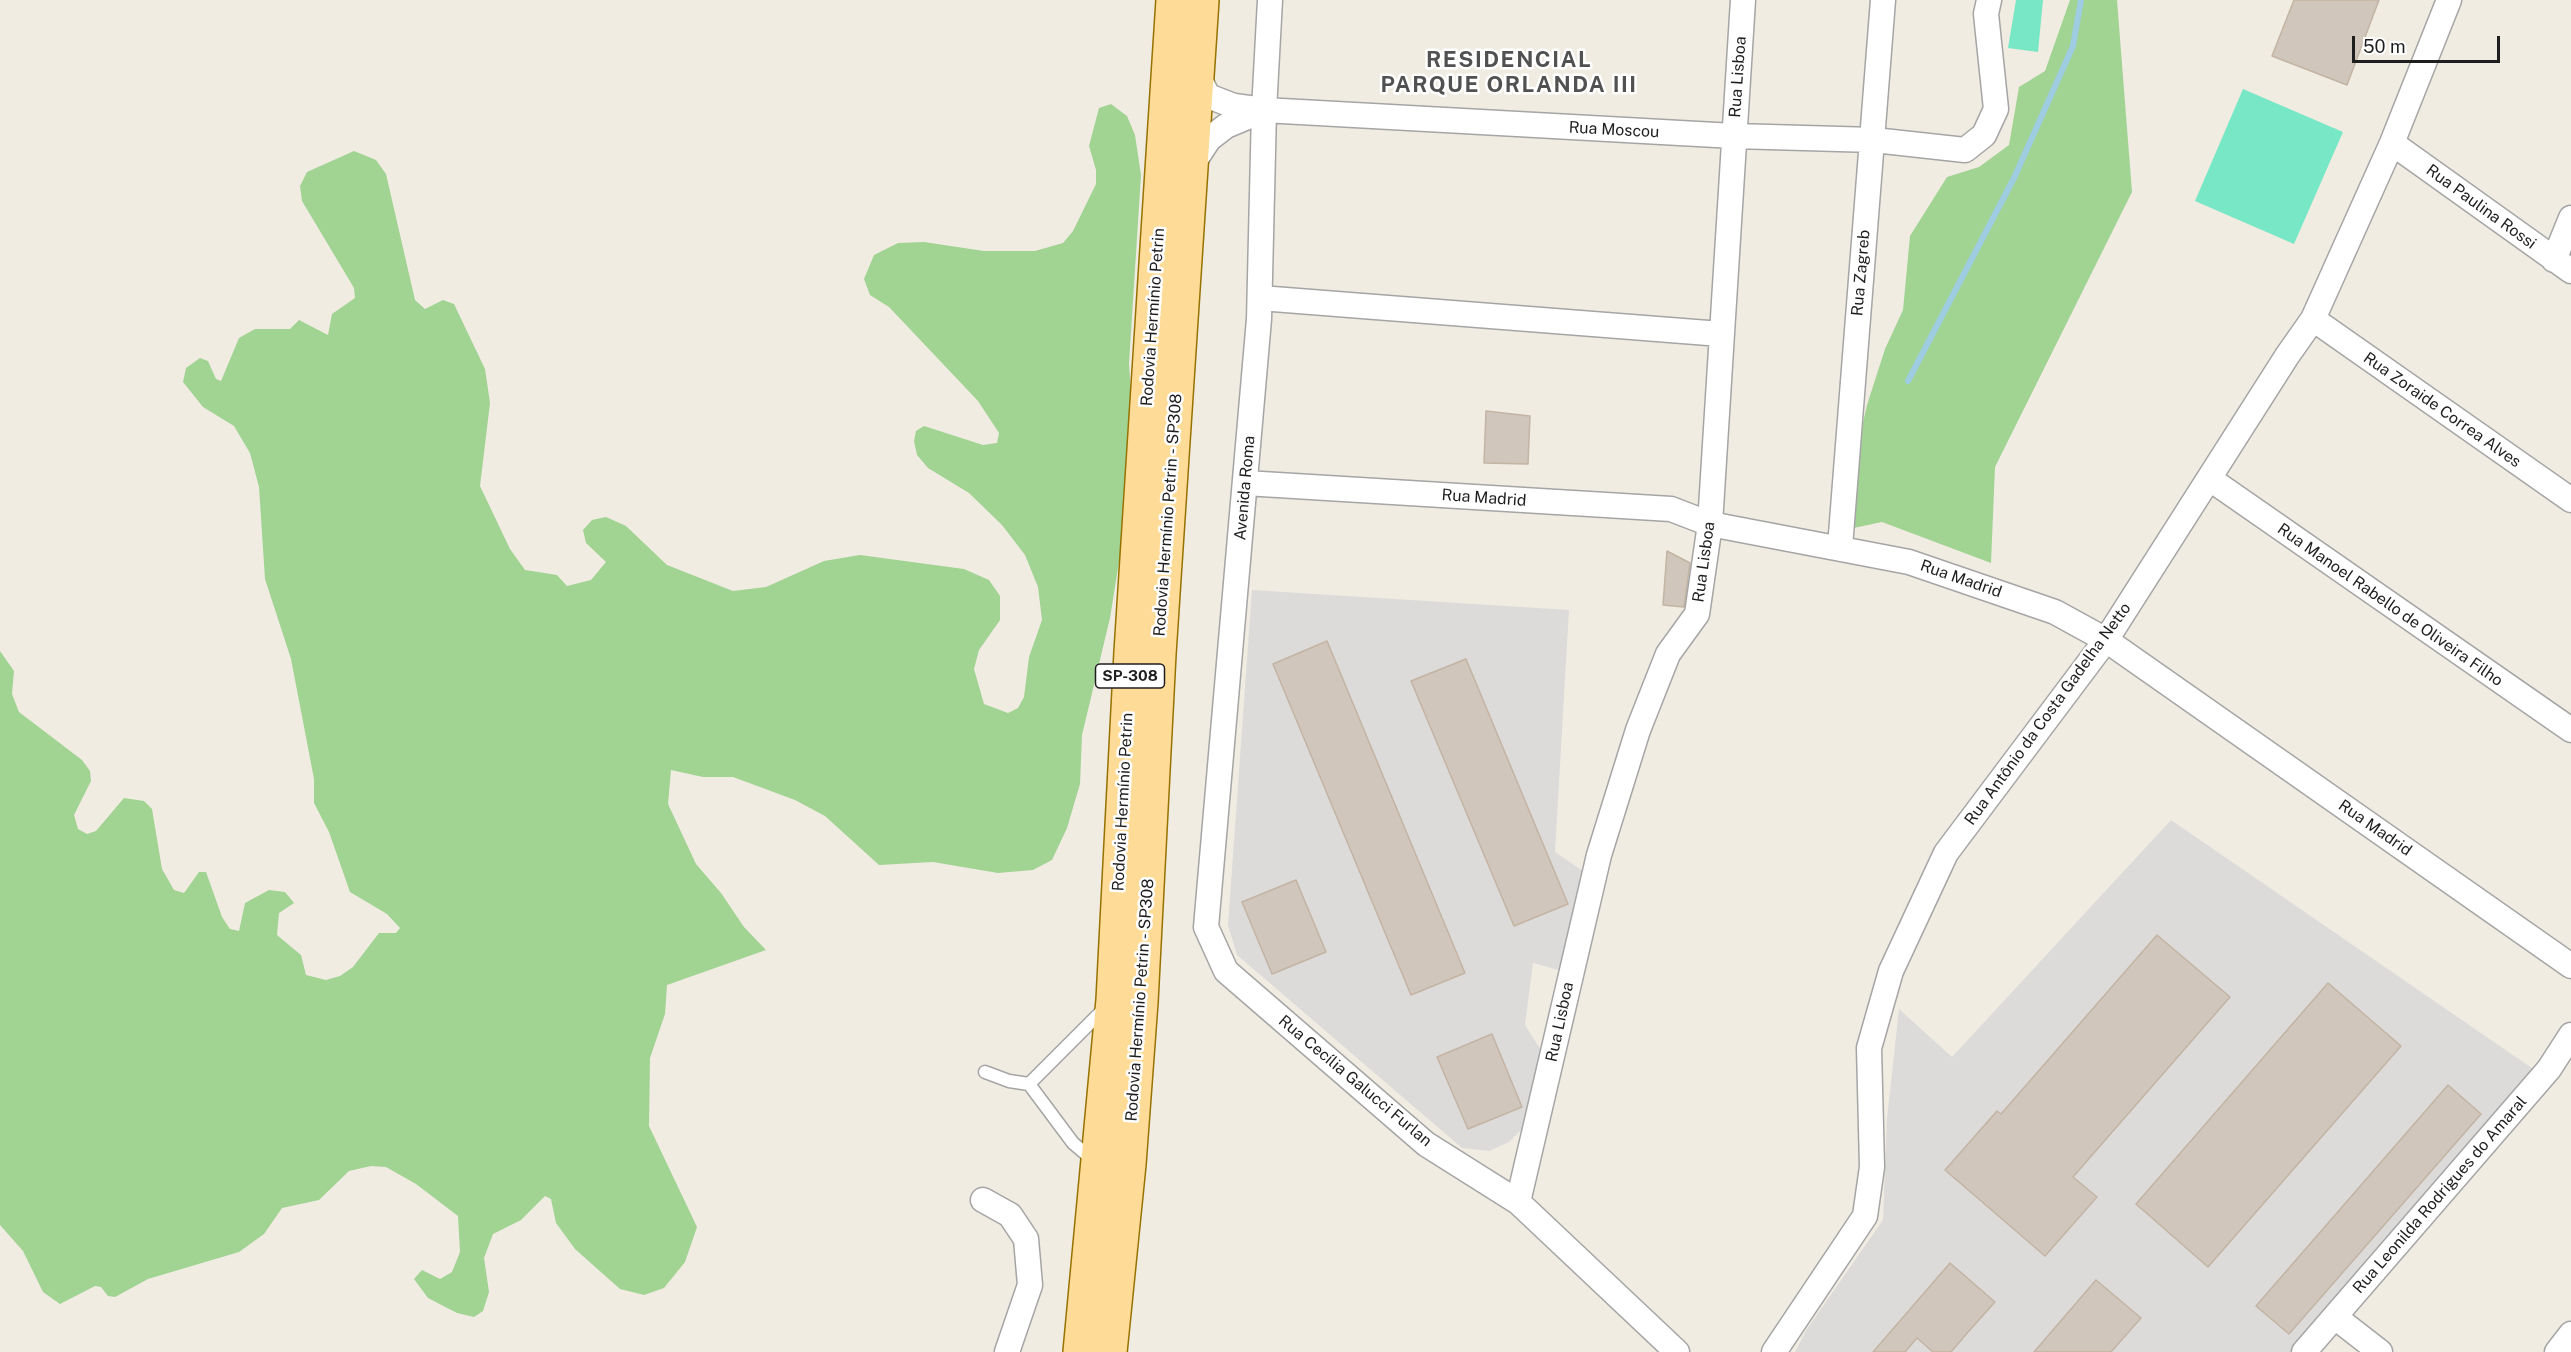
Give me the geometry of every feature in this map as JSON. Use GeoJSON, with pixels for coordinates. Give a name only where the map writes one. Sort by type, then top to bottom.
{"type":"FeatureCollection","features":[{"type":"Feature","properties":{"kind":"main road","name":"Rodovia Hermínio Petrin - SP308"},"geometry":{"type":"LineString","coordinates":[[1110,1352],[1108,1171],[1141,1002],[1159,654],[1197,74],[1177,3]]}},
{"type":"Feature","properties":{"kind":"main road","name":"Rodovia Hermínio Petrin"},"geometry":{"type":"LineString","coordinates":[[1080,1352],[1108,1171],[1113,1000],[1131,652],[1177,3]]}},
{"type":"Feature","properties":{"kind":"main road"},"geometry":{"type":"LineString","coordinates":[[1064,1352],[1084,1235],[1108,1171]]}},
{"type":"Feature","properties":{"kind":"main road"},"geometry":{"type":"LineString","coordinates":[[1108,1171],[1133,1352]]}},
{"type":"Feature","properties":{"kind":"street","name":"Avenida Roma"},"geometry":{"type":"LineString","coordinates":[[1226,971],[1206,927],[1260,298],[1264,110],[1270,0]]}},
{"type":"Feature","properties":{"kind":"street","name":"Rua Lisboa"},"geometry":{"type":"LineString","coordinates":[[1518,1202],[1599,855],[1638,730],[1668,654],[1697,614],[1710,524],[1743,0]]}},
{"type":"Feature","properties":{"kind":"street","name":"Rua Zagreb"},"geometry":{"type":"LineString","coordinates":[[1840,547],[1856,330],[1874,140],[1883,0]]}},
{"type":"Feature","properties":{"kind":"street","name":"Rua Moscou"},"geometry":{"type":"LineString","coordinates":[[1197,74],[1208,96],[1234,106],[1264,110],[1734,136],[1874,140],[1965,150],[1984,135],[1996,109],[1986,14],[1989,0]]}},
{"type":"Feature","properties":{"kind":"street","name":"Rua Antônio da Costa Gadelha Netto"},"geometry":{"type":"LineString","coordinates":[[1774,1352],[1865,1216],[1872,1167],[1869,1048],[1892,971],[1946,853],[2106,640],[2313,319],[2392,143],[2449,0]]}},
{"type":"Feature","properties":{"kind":"street"},"geometry":{"type":"LineString","coordinates":[[1192,165],[1209,139],[1226,126],[1264,110]]}},
{"type":"Feature","properties":{"kind":"street","name":"Rua Paulina Rossi"},"geometry":{"type":"LineString","coordinates":[[2392,143],[2563,265]]}},
{"type":"Feature","properties":{"kind":"street"},"geometry":{"type":"LineString","coordinates":[[2563,265],[2571,218]]}},
{"type":"Feature","properties":{"kind":"street"},"geometry":{"type":"LineString","coordinates":[[1260,298],[1721,334]]}},
{"type":"Feature","properties":{"kind":"street","name":"Rua Zoraide Correa Alves"},"geometry":{"type":"LineString","coordinates":[[2313,319],[2571,500]]}},
{"type":"Feature","properties":{"kind":"street","name":"Rua Manoel Rabello de Oliveira Filho"},"geometry":{"type":"LineString","coordinates":[[2210,479],[2571,730]]}},
{"type":"Feature","properties":{"kind":"street","name":"Rua Madrid"},"geometry":{"type":"LineString","coordinates":[[1245,483],[1671,509],[1710,524],[1909,562],[2044,608],[2106,640],[2571,966]]}},
{"type":"Feature","properties":{"kind":"street","name":"Rua Cecília Galucci Furlan"},"geometry":{"type":"LineString","coordinates":[[1226,971],[1426,1144],[1518,1202],[1677,1352]]}},
{"type":"Feature","properties":{"kind":"street","name":"Rua Leonilda Rodrigues do Amaral"},"geometry":{"type":"LineString","coordinates":[[2304,1352],[2549,1069],[2571,1035]]}},
{"type":"Feature","properties":{"kind":"street"},"geometry":{"type":"LineString","coordinates":[[983,1200],[1010,1215],[1026,1239],[1030,1285],[1007,1352]]}},
{"type":"Feature","properties":{"kind":"street"},"geometry":{"type":"LineString","coordinates":[[2335,1317],[2380,1352]]}},
{"type":"Feature","properties":{"kind":"street"},"geometry":{"type":"LineString","coordinates":[[2557,1352],[2571,1334]]}},
{"type":"Feature","properties":{"kind":"lane"},"geometry":{"type":"LineString","coordinates":[[1029,1084],[1113,1000]]}},
{"type":"Feature","properties":{"kind":"lane"},"geometry":{"type":"LineString","coordinates":[[986,1072],[1009,1081],[1029,1084],[1073,1143],[1108,1171]]}},
{"type":"Feature","properties":{"kind":"shaded area"},"geometry":{"type":"Polygon","coordinates":[[[1252,590],[1569,610],[1555,852],[1583,871],[1562,971],[1533,963],[1525,1025],[1544,1055],[1525,1126],[1509,1142],[1489,1151],[1462,1148],[1237,955],[1228,925],[1252,590]]]}},
{"type":"Feature","properties":{"kind":"shaded area"},"geometry":{"type":"Polygon","coordinates":[[[2171,820],[2539,1073],[2292,1352],[1795,1352],[1807,1329],[1883,1220],[1887,1119],[1899,1009],[1952,1057],[2171,820]]]}},
{"type":"Feature","properties":{"kind":"green space"},"geometry":{"type":"Polygon","coordinates":[[[2016,0],[2043,0],[2038,52],[2008,48],[2016,0]]]}},
{"type":"Feature","properties":{"kind":"green space"},"geometry":{"type":"Polygon","coordinates":[[[2070,0],[2117,0],[2132,192],[1995,467],[1991,563],[1882,522],[1849,529],[1849,485],[1867,405],[1885,349],[1903,310],[1910,236],[1947,177],[1979,167],[2009,145],[2019,87],[2045,71],[2070,0]]]}},
{"type":"Feature","properties":{"kind":"green space"},"geometry":{"type":"Polygon","coordinates":[[[2243,89],[2343,132],[2294,244],[2195,201],[2243,89]]]}},
{"type":"Feature","properties":{"kind":"green space"},"geometry":{"type":"Polygon","coordinates":[[[1111,104],[1127,116],[1135,135],[1141,175],[1129,364],[1133,419],[1129,499],[1110,618],[1082,735],[1080,784],[1067,828],[1052,860],[1033,870],[998,873],[933,862],[879,865],[825,816],[795,800],[733,777],[703,777],[671,770],[668,804],[696,864],[721,893],[744,927],[766,950],[667,985],[665,1014],[650,1058],[649,1126],[697,1227],[685,1262],[664,1288],[644,1295],[620,1289],[575,1249],[556,1223],[551,1199],[545,1196],[521,1220],[493,1234],[484,1258],[489,1292],[483,1311],[474,1317],[457,1313],[428,1298],[414,1279],[422,1270],[440,1279],[452,1272],[460,1252],[458,1216],[416,1184],[386,1167],[371,1166],[349,1171],[319,1200],[282,1208],[264,1234],[239,1252],[148,1279],[115,1297],[108,1296],[101,1287],[95,1286],[60,1304],[43,1292],[23,1251],[0,1225],[0,651],[14,671],[12,694],[19,712],[82,760],[90,771],[91,781],[74,815],[78,829],[87,834],[96,831],[124,798],[144,801],[152,809],[162,869],[174,890],[184,893],[199,872],[206,872],[222,917],[230,929],[239,931],[245,903],[269,890],[285,892],[294,903],[279,913],[277,935],[301,955],[306,975],[326,980],[340,976],[353,967],[379,933],[396,933],[400,928],[387,914],[350,892],[329,832],[314,803],[314,779],[291,659],[265,579],[259,487],[250,453],[234,426],[203,407],[183,382],[186,368],[200,358],[208,361],[216,379],[221,381],[239,338],[255,329],[290,329],[299,320],[328,335],[332,314],[355,298],[354,288],[302,201],[300,186],[307,172],[354,151],[376,160],[386,174],[415,300],[425,309],[443,300],[454,304],[485,369],[490,403],[480,486],[510,549],[525,570],[557,575],[567,586],[591,580],[606,562],[586,543],[583,530],[592,520],[606,517],[626,526],[667,565],[733,591],[766,587],[824,561],[860,555],[964,569],[989,580],[1000,596],[1000,620],[979,650],[974,669],[984,704],[1008,713],[1018,708],[1024,697],[1029,657],[1042,620],[1038,587],[1025,555],[1002,525],[969,493],[928,468],[917,455],[914,441],[916,431],[924,426],[983,445],[997,443],[999,433],[978,401],[889,307],[870,295],[864,279],[874,255],[898,243],[924,242],[984,251],[1035,251],[1063,243],[1073,231],[1096,184],[1096,170],[1089,146],[1099,108],[1111,104]]]}},
{"type":"Feature","properties":{"kind":"building"},"geometry":{"type":"Polygon","coordinates":[[[2294,0],[2379,0],[2347,85],[2272,56],[2294,0]]]}},
{"type":"Feature","properties":{"kind":"building"},"geometry":{"type":"Polygon","coordinates":[[[1486,411],[1530,416],[1528,464],[1484,463],[1486,411]]]}},
{"type":"Feature","properties":{"kind":"building"},"geometry":{"type":"Polygon","coordinates":[[[1667,551],[1690,563],[1684,607],[1663,605],[1667,551]]]}},
{"type":"Feature","properties":{"kind":"building"},"geometry":{"type":"Polygon","coordinates":[[[1327,641],[1465,973],[1411,995],[1273,664],[1327,641]]]}},
{"type":"Feature","properties":{"kind":"building"},"geometry":{"type":"Polygon","coordinates":[[[1466,659],[1568,904],[1514,926],[1411,681],[1466,659]]]}},
{"type":"Feature","properties":{"kind":"building"},"geometry":{"type":"Polygon","coordinates":[[[1296,880],[1326,952],[1272,974],[1242,902],[1296,880]]]}},
{"type":"Feature","properties":{"kind":"building"},"geometry":{"type":"Polygon","coordinates":[[[2157,935],[2230,997],[2073,1177],[2097,1197],[2045,1256],[1945,1170],[1997,1111],[2001,1114],[2157,935]]]}},
{"type":"Feature","properties":{"kind":"building"},"geometry":{"type":"Polygon","coordinates":[[[2328,983],[2401,1046],[2208,1267],[2136,1204],[2328,983]]]}},
{"type":"Feature","properties":{"kind":"building"},"geometry":{"type":"Polygon","coordinates":[[[1492,1034],[1522,1107],[1468,1129],[1437,1057],[1492,1034]]]}},
{"type":"Feature","properties":{"kind":"building"},"geometry":{"type":"Polygon","coordinates":[[[2448,1085],[2481,1114],[2289,1334],[2256,1306],[2448,1085]]]}},
{"type":"Feature","properties":{"kind":"building"},"geometry":{"type":"Polygon","coordinates":[[[1950,1263],[1995,1302],[1951,1352],[1933,1352],[1917,1338],[1905,1352],[1873,1352],[1950,1263]]]}},
{"type":"Feature","properties":{"kind":"building"},"geometry":{"type":"Polygon","coordinates":[[[2096,1280],[2141,1318],[2111,1352],[2034,1352],[2096,1280]]]}},
{"type":"Feature","properties":{"kind":"waterway"},"geometry":{"type":"LineString","coordinates":[[1908,381],[2014,178],[2073,46],[2081,0]]}},
{"type":"Feature","properties":{"kind":"district","name":"RESIDENCIAL PARQUE ORLANDA III"},"geometry":{"type":"Point","coordinates":[1509,72]}}]}
